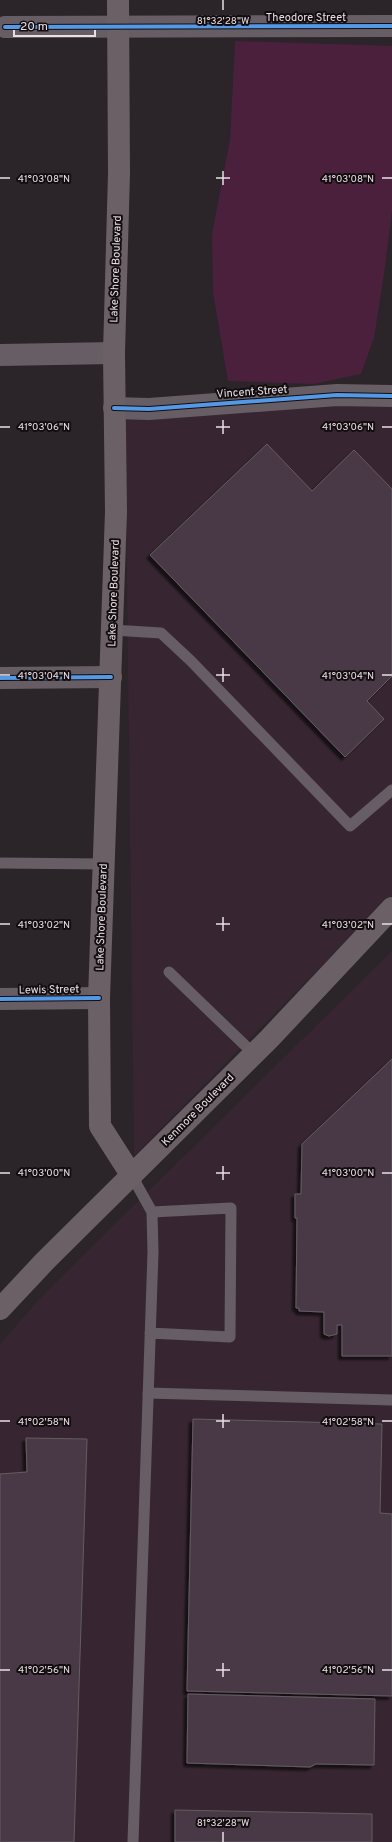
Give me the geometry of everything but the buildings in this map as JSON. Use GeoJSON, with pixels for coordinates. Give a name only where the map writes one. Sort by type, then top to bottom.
{"type":"FeatureCollection","features":[{"type":"Feature","properties":{"kind":"main road","name":"Lake Shore Boulevard"},"geometry":{"type":"LineString","coordinates":[[118,0],[119,173],[114,353],[116,512],[99,998],[100,1126],[132,1176]]}},
{"type":"Feature","properties":{"kind":"main road","name":"Kenmore Boulevard"},"geometry":{"type":"LineString","coordinates":[[0,1309],[45,1261],[254,1054],[392,908]]}},
{"type":"Feature","properties":{"kind":"street","name":"Theodore Street"},"geometry":{"type":"LineString","coordinates":[[5,27],[392,26]]}},
{"type":"Feature","properties":{"kind":"street"},"geometry":{"type":"LineString","coordinates":[[0,354],[114,353]]}},
{"type":"Feature","properties":{"kind":"street","name":"Vincent Street"},"geometry":{"type":"LineString","coordinates":[[114,408],[149,409],[337,395],[392,396]]}},
{"type":"Feature","properties":{"kind":"street"},"geometry":{"type":"LineString","coordinates":[[0,678],[111,677]]}},
{"type":"Feature","properties":{"kind":"street","name":"Lewis Street"},"geometry":{"type":"LineString","coordinates":[[0,999],[99,998]]}},
{"type":"Feature","properties":{"kind":"lane"},"geometry":{"type":"LineString","coordinates":[[112,630],[161,633],[191,661],[350,826],[392,790]]}},
{"type":"Feature","properties":{"kind":"lane"},"geometry":{"type":"LineString","coordinates":[[0,862],[104,864]]}},
{"type":"Feature","properties":{"kind":"lane"},"geometry":{"type":"LineString","coordinates":[[169,972],[254,1054]]}},
{"type":"Feature","properties":{"kind":"lane"},"geometry":{"type":"LineString","coordinates":[[132,1176],[152,1212],[153,1252],[133,1842]]}},
{"type":"Feature","properties":{"kind":"lane"},"geometry":{"type":"LineString","coordinates":[[150,1333],[230,1337],[231,1208],[152,1212]]}},
{"type":"Feature","properties":{"kind":"lane"},"geometry":{"type":"LineString","coordinates":[[148,1393],[392,1400]]}},
{"type":"Feature","properties":{"kind":"shaded area"},"geometry":{"type":"Polygon","coordinates":[[[235,41],[392,46],[392,210],[374,338],[361,374],[313,384],[228,381],[213,292],[212,234],[230,140],[235,41]]]}},
{"type":"Feature","properties":{"kind":"shaded area"},"geometry":{"type":"Polygon","coordinates":[[[336,405],[392,407],[392,895],[134,1156],[125,419],[336,405]]]}},
{"type":"Feature","properties":{"kind":"shaded area"},"geometry":{"type":"Polygon","coordinates":[[[392,951],[392,1842],[0,1842],[0,1344],[42,1296],[392,951]]]}},
{"type":"Feature","properties":{"kind":"cycle path"},"geometry":{"type":"LineString","coordinates":[[5,27],[392,26]]}},
{"type":"Feature","properties":{"kind":"cycle path"},"geometry":{"type":"LineString","coordinates":[[114,408],[149,409],[337,395],[392,396]]}},
{"type":"Feature","properties":{"kind":"cycle path"},"geometry":{"type":"LineString","coordinates":[[0,678],[111,677]]}},
{"type":"Feature","properties":{"kind":"cycle path"},"geometry":{"type":"LineString","coordinates":[[0,999],[99,998]]}}]}
